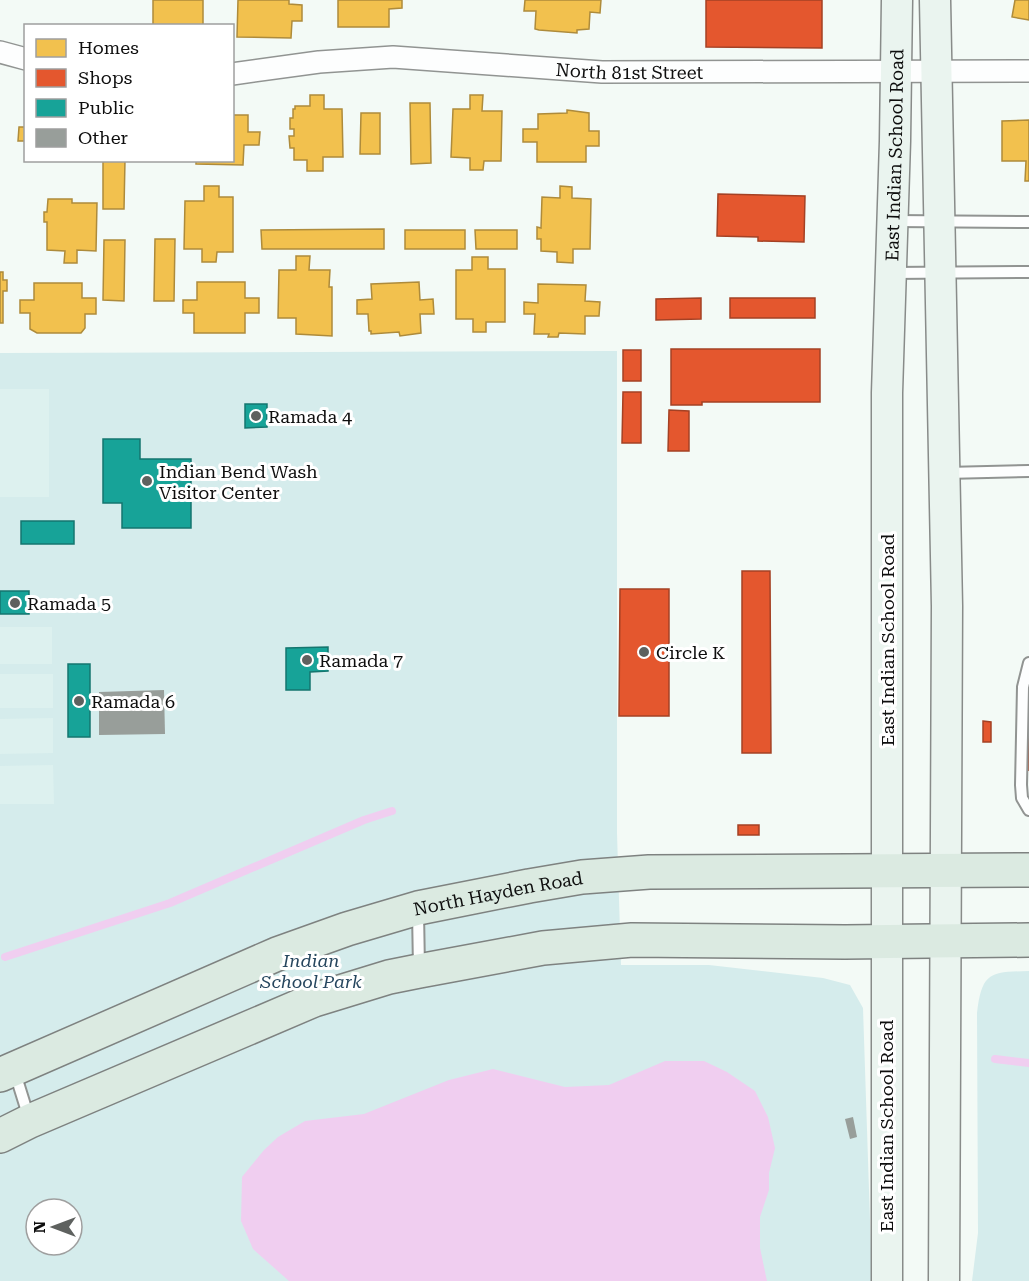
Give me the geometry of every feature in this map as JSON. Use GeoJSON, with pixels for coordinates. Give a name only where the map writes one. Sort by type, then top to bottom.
{"type":"FeatureCollection","features":[{"type":"Feature","properties":{"kind":"main road","name":"East Indian School Road"},"geometry":{"type":"LineString","coordinates":[[887,1281],[887,393],[897,72],[897,0]]}},
{"type":"Feature","properties":{"kind":"main road"},"geometry":{"type":"LineString","coordinates":[[935,0],[945,473],[944,1281]]}},
{"type":"Feature","properties":{"kind":"main road","name":"North Hayden Road"},"geometry":{"type":"LineString","coordinates":[[7,1072],[277,954],[347,929],[418,908],[582,877],[650,872],[1029,870]]}},
{"type":"Feature","properties":{"kind":"main road"},"geometry":{"type":"LineString","coordinates":[[0,1136],[30,1121],[314,1000],[419,970],[543,948],[632,940],[1029,940]]}},
{"type":"Feature","properties":{"kind":"street"},"geometry":{"type":"LineString","coordinates":[[0,52],[24,58]]}},
{"type":"Feature","properties":{"kind":"street","name":"North 81st Street"},"geometry":{"type":"LineString","coordinates":[[234,74],[319,62],[393,57],[602,72],[1029,71]]}},
{"type":"Feature","properties":{"kind":"lane"},"geometry":{"type":"LineString","coordinates":[[892,220],[1029,222]]}},
{"type":"Feature","properties":{"kind":"lane"},"geometry":{"type":"LineString","coordinates":[[891,273],[1029,272]]}},
{"type":"Feature","properties":{"kind":"lane"},"geometry":{"type":"LineString","coordinates":[[945,473],[1029,471]]}},
{"type":"Feature","properties":{"kind":"lane"},"geometry":{"type":"LineString","coordinates":[[1028,667],[1023,687],[1020,785],[1022,798],[1029,810]]}},
{"type":"Feature","properties":{"kind":"lane"},"geometry":{"type":"LineString","coordinates":[[418,908],[419,970]]}},
{"type":"Feature","properties":{"kind":"lane"},"geometry":{"type":"LineString","coordinates":[[7,1072],[30,1121]]}},
{"type":"Feature","properties":{"kind":"green space","name":"Indian School Park"},"geometry":{"type":"Polygon","coordinates":[[[617,351],[617,833],[621,965],[709,965],[823,978],[850,985],[863,1008],[872,1281],[0,1281],[0,353],[617,351]]]}},
{"type":"Feature","properties":{"kind":"green space"},"geometry":{"type":"Polygon","coordinates":[[[1029,971],[1029,1281],[972,1281],[978,1233],[977,1013],[979,999],[985,982],[990,977],[1005,972],[1029,971]]]}},
{"type":"Feature","properties":{"kind":"shaded area"},"geometry":{"type":"Polygon","coordinates":[[[0,389],[49,389],[49,497],[0,497],[0,389]]]}},
{"type":"Feature","properties":{"kind":"shaded area"},"geometry":{"type":"Polygon","coordinates":[[[0,627],[52,627],[52,664],[0,664],[0,627]]]}},
{"type":"Feature","properties":{"kind":"shaded area"},"geometry":{"type":"Polygon","coordinates":[[[0,674],[53,674],[53,708],[0,708],[0,674]]]}},
{"type":"Feature","properties":{"kind":"shaded area"},"geometry":{"type":"Polygon","coordinates":[[[53,718],[53,753],[0,754],[0,719],[53,718]]]}},
{"type":"Feature","properties":{"kind":"shaded area"},"geometry":{"type":"Polygon","coordinates":[[[53,765],[54,804],[0,804],[0,766],[53,765]]]}},
{"type":"Feature","properties":{"kind":"shaded area"},"geometry":{"type":"Polygon","coordinates":[[[665,1061],[704,1061],[727,1072],[755,1091],[768,1117],[775,1148],[769,1173],[769,1190],[760,1217],[760,1248],[767,1281],[289,1281],[253,1249],[241,1221],[242,1177],[278,1137],[305,1121],[364,1114],[449,1080],[493,1069],[565,1087],[609,1085],[665,1061]]]}},
{"type":"Feature","properties":{"kind":"building: Homes"},"geometry":{"type":"Polygon","coordinates":[[[153,0],[203,0],[203,24],[153,24],[153,0]]]}},
{"type":"Feature","properties":{"kind":"building: Homes"},"geometry":{"type":"Polygon","coordinates":[[[238,0],[289,0],[289,4],[302,5],[302,21],[292,21],[291,38],[237,37],[238,0]]]}},
{"type":"Feature","properties":{"kind":"building: Homes"},"geometry":{"type":"Polygon","coordinates":[[[338,0],[402,0],[402,8],[389,9],[389,27],[338,27],[338,0]]]}},
{"type":"Feature","properties":{"kind":"building: Homes"},"geometry":{"type":"Polygon","coordinates":[[[525,0],[601,0],[600,13],[590,12],[589,29],[577,30],[577,33],[539,30],[535,29],[536,11],[524,11],[525,0]]]}},
{"type":"Feature","properties":{"kind":"building: Homes"},"geometry":{"type":"Polygon","coordinates":[[[1015,0],[1029,0],[1029,20],[1012,17],[1015,0]]]}},
{"type":"Feature","properties":{"kind":"building: Homes"},"geometry":{"type":"Polygon","coordinates":[[[310,95],[324,95],[324,109],[342,109],[343,157],[323,157],[323,171],[307,171],[307,160],[294,160],[294,148],[290,148],[289,136],[294,136],[294,129],[290,129],[293,109],[295,106],[310,106],[310,95]]]}},
{"type":"Feature","properties":{"kind":"building: Homes"},"geometry":{"type":"Polygon","coordinates":[[[470,95],[483,95],[482,111],[502,111],[501,161],[484,161],[483,170],[470,170],[470,158],[451,157],[453,109],[470,109],[470,95]]]}},
{"type":"Feature","properties":{"kind":"building: Homes"},"geometry":{"type":"Polygon","coordinates":[[[410,103],[430,103],[431,163],[411,164],[410,103]]]}},
{"type":"Feature","properties":{"kind":"building: Homes"},"geometry":{"type":"Polygon","coordinates":[[[567,110],[589,113],[589,131],[599,131],[599,146],[586,146],[586,162],[537,162],[537,142],[523,142],[523,129],[538,129],[538,114],[567,113],[567,110]]]}},
{"type":"Feature","properties":{"kind":"building: Homes"},"geometry":{"type":"Polygon","coordinates":[[[361,113],[380,113],[380,154],[360,154],[361,113]]]}},
{"type":"Feature","properties":{"kind":"building: Homes"},"geometry":{"type":"Polygon","coordinates":[[[234,115],[248,115],[248,132],[260,132],[259,145],[244,145],[243,165],[196,164],[196,162],[234,162],[234,115]]]}},
{"type":"Feature","properties":{"kind":"building: Homes"},"geometry":{"type":"Polygon","coordinates":[[[1029,120],[1029,181],[1025,181],[1026,161],[1002,161],[1002,121],[1029,120]]]}},
{"type":"Feature","properties":{"kind":"building: Homes"},"geometry":{"type":"Polygon","coordinates":[[[19,127],[24,127],[24,141],[18,141],[19,127]]]}},
{"type":"Feature","properties":{"kind":"building: Homes"},"geometry":{"type":"Polygon","coordinates":[[[103,162],[125,162],[124,209],[103,209],[103,162]]]}},
{"type":"Feature","properties":{"kind":"building: Homes"},"geometry":{"type":"Polygon","coordinates":[[[204,186],[219,186],[219,197],[233,197],[233,252],[217,252],[216,262],[202,262],[202,249],[184,249],[185,201],[204,201],[204,186]]]}},
{"type":"Feature","properties":{"kind":"building: Homes"},"geometry":{"type":"Polygon","coordinates":[[[560,186],[572,187],[572,198],[591,199],[590,249],[573,249],[573,263],[557,262],[557,252],[541,251],[541,239],[537,239],[537,227],[541,228],[542,197],[560,198],[560,186]]]}},
{"type":"Feature","properties":{"kind":"building: Homes"},"geometry":{"type":"Polygon","coordinates":[[[48,199],[72,199],[72,203],[97,203],[96,251],[77,250],[77,263],[64,263],[65,251],[47,250],[47,222],[44,222],[44,212],[47,212],[48,199]]]}},
{"type":"Feature","properties":{"kind":"building: Homes"},"geometry":{"type":"Polygon","coordinates":[[[384,229],[384,249],[262,249],[261,230],[384,229]]]}},
{"type":"Feature","properties":{"kind":"building: Homes"},"geometry":{"type":"Polygon","coordinates":[[[405,230],[465,230],[465,249],[405,249],[405,230]]]}},
{"type":"Feature","properties":{"kind":"building: Homes"},"geometry":{"type":"Polygon","coordinates":[[[475,230],[517,230],[517,249],[476,249],[475,230]]]}},
{"type":"Feature","properties":{"kind":"building: Homes"},"geometry":{"type":"Polygon","coordinates":[[[155,239],[175,239],[174,301],[154,301],[155,239]]]}},
{"type":"Feature","properties":{"kind":"building: Homes"},"geometry":{"type":"Polygon","coordinates":[[[104,240],[125,240],[124,301],[103,300],[104,240]]]}},
{"type":"Feature","properties":{"kind":"building: Homes"},"geometry":{"type":"Polygon","coordinates":[[[296,256],[310,256],[309,270],[330,270],[332,336],[296,334],[296,318],[278,318],[279,270],[296,270],[296,256]]]}},
{"type":"Feature","properties":{"kind":"building: Homes"},"geometry":{"type":"Polygon","coordinates":[[[472,257],[488,257],[488,269],[505,269],[505,322],[486,322],[486,332],[473,332],[473,319],[456,319],[456,270],[472,270],[472,257]]]}},
{"type":"Feature","properties":{"kind":"building: Homes"},"geometry":{"type":"Polygon","coordinates":[[[0,272],[3,272],[3,280],[7,280],[7,291],[3,291],[3,323],[0,323],[0,272]]]}},
{"type":"Feature","properties":{"kind":"building: Homes"},"geometry":{"type":"Polygon","coordinates":[[[197,282],[245,282],[245,298],[259,298],[259,313],[245,313],[245,333],[194,333],[194,313],[183,313],[183,300],[197,300],[197,282]]]}},
{"type":"Feature","properties":{"kind":"building: Homes"},"geometry":{"type":"Polygon","coordinates":[[[419,282],[420,300],[433,299],[434,314],[420,314],[421,333],[400,336],[399,332],[371,334],[368,314],[357,314],[357,300],[372,299],[371,284],[419,282]]]}},
{"type":"Feature","properties":{"kind":"building: Homes"},"geometry":{"type":"Polygon","coordinates":[[[34,283],[82,283],[82,298],[96,298],[96,314],[85,314],[85,328],[81,333],[37,333],[30,329],[30,313],[20,313],[20,300],[34,300],[34,283]]]}},
{"type":"Feature","properties":{"kind":"building: Homes"},"geometry":{"type":"Polygon","coordinates":[[[538,284],[586,285],[585,301],[600,302],[599,316],[585,316],[585,334],[559,333],[558,337],[548,337],[549,334],[534,334],[535,314],[524,314],[524,302],[538,303],[538,284]]]}},
{"type":"Feature","properties":{"kind":"building: Shops"},"geometry":{"type":"Polygon","coordinates":[[[706,0],[822,0],[822,48],[706,47],[706,0]]]}},
{"type":"Feature","properties":{"kind":"building: Shops"},"geometry":{"type":"Polygon","coordinates":[[[718,194],[805,196],[804,242],[758,241],[758,237],[717,236],[718,194]]]}},
{"type":"Feature","properties":{"kind":"building: Shops"},"geometry":{"type":"Polygon","coordinates":[[[701,298],[701,319],[656,320],[656,299],[701,298]]]}},
{"type":"Feature","properties":{"kind":"building: Shops"},"geometry":{"type":"Polygon","coordinates":[[[730,298],[815,298],[815,318],[730,318],[730,298]]]}},
{"type":"Feature","properties":{"kind":"building: Shops"},"geometry":{"type":"Polygon","coordinates":[[[671,349],[820,349],[820,402],[702,402],[702,405],[671,405],[671,349]]]}},
{"type":"Feature","properties":{"kind":"building: Shops"},"geometry":{"type":"Polygon","coordinates":[[[623,350],[641,350],[641,381],[623,381],[623,350]]]}},
{"type":"Feature","properties":{"kind":"building: Shops"},"geometry":{"type":"Polygon","coordinates":[[[623,392],[641,392],[641,443],[622,443],[623,392]]]}},
{"type":"Feature","properties":{"kind":"building: Shops"},"geometry":{"type":"Polygon","coordinates":[[[669,410],[689,411],[689,451],[668,451],[669,410]]]}},
{"type":"Feature","properties":{"kind":"building: Shops","name":"Circle K"},"geometry":{"type":"Polygon","coordinates":[[[742,571],[770,571],[771,753],[742,753],[742,571]]]}},
{"type":"Feature","properties":{"kind":"building: Shops","name":"Circle K"},"geometry":{"type":"Polygon","coordinates":[[[620,589],[669,589],[669,716],[619,716],[620,589]]]}},
{"type":"Feature","properties":{"kind":"building: Shops"},"geometry":{"type":"Polygon","coordinates":[[[1028,679],[1029,679],[1029,771],[1028,679]]]}},
{"type":"Feature","properties":{"kind":"building: Shops"},"geometry":{"type":"Polygon","coordinates":[[[983,721],[991,722],[991,742],[983,742],[983,721]]]}},
{"type":"Feature","properties":{"kind":"building: Shops"},"geometry":{"type":"Polygon","coordinates":[[[738,825],[759,825],[759,835],[738,835],[738,825]]]}},
{"type":"Feature","properties":{"kind":"building: Public","name":"Ramada 4"},"geometry":{"type":"Polygon","coordinates":[[[245,404],[267,404],[267,427],[245,428],[245,404]]]}},
{"type":"Feature","properties":{"kind":"building: Public","name":"Indian Bend Wash Visitor Center"},"geometry":{"type":"Polygon","coordinates":[[[103,439],[140,439],[140,459],[191,459],[191,528],[122,528],[122,503],[103,503],[103,439]]]}},
{"type":"Feature","properties":{"kind":"building: Public"},"geometry":{"type":"Polygon","coordinates":[[[21,521],[74,521],[74,544],[21,544],[21,521]]]}},
{"type":"Feature","properties":{"kind":"building: Public","name":"Ramada 5"},"geometry":{"type":"Polygon","coordinates":[[[0,591],[29,591],[29,614],[0,614],[0,591]]]}},
{"type":"Feature","properties":{"kind":"building: Public","name":"Ramada 7"},"geometry":{"type":"Polygon","coordinates":[[[328,647],[328,671],[310,672],[310,690],[286,690],[286,648],[328,647]]]}},
{"type":"Feature","properties":{"kind":"building: Public","name":"Ramada 6"},"geometry":{"type":"Polygon","coordinates":[[[68,664],[90,664],[90,737],[68,737],[68,664]]]}},
{"type":"Feature","properties":{"kind":"building: Other"},"geometry":{"type":"Polygon","coordinates":[[[164,690],[165,734],[99,735],[99,692],[164,690]]]}},
{"type":"Feature","properties":{"kind":"building: Other"},"geometry":{"type":"Polygon","coordinates":[[[853,1117],[857,1137],[850,1139],[845,1119],[853,1117]]]}},
{"type":"Feature","properties":{"kind":"waterway"},"geometry":{"type":"LineString","coordinates":[[5,957],[170,903],[364,820],[392,811]]}},
{"type":"Feature","properties":{"kind":"waterway"},"geometry":{"type":"LineString","coordinates":[[995,1059],[1029,1063]]}},
{"type":"Feature","properties":{"kind":"place","name":"Ramada 4"},"geometry":{"type":"Point","coordinates":[256,416]}},
{"type":"Feature","properties":{"kind":"place","name":"Indian Bend Wash Visitor Center"},"geometry":{"type":"Point","coordinates":[147,481]}},
{"type":"Feature","properties":{"kind":"place","name":"Ramada 5"},"geometry":{"type":"Point","coordinates":[15,603]}},
{"type":"Feature","properties":{"kind":"place","name":"Circle K"},"geometry":{"type":"Point","coordinates":[644,652]}},
{"type":"Feature","properties":{"kind":"place","name":"Ramada 7"},"geometry":{"type":"Point","coordinates":[307,660]}},
{"type":"Feature","properties":{"kind":"place","name":"Ramada 6"},"geometry":{"type":"Point","coordinates":[79,701]}}]}
